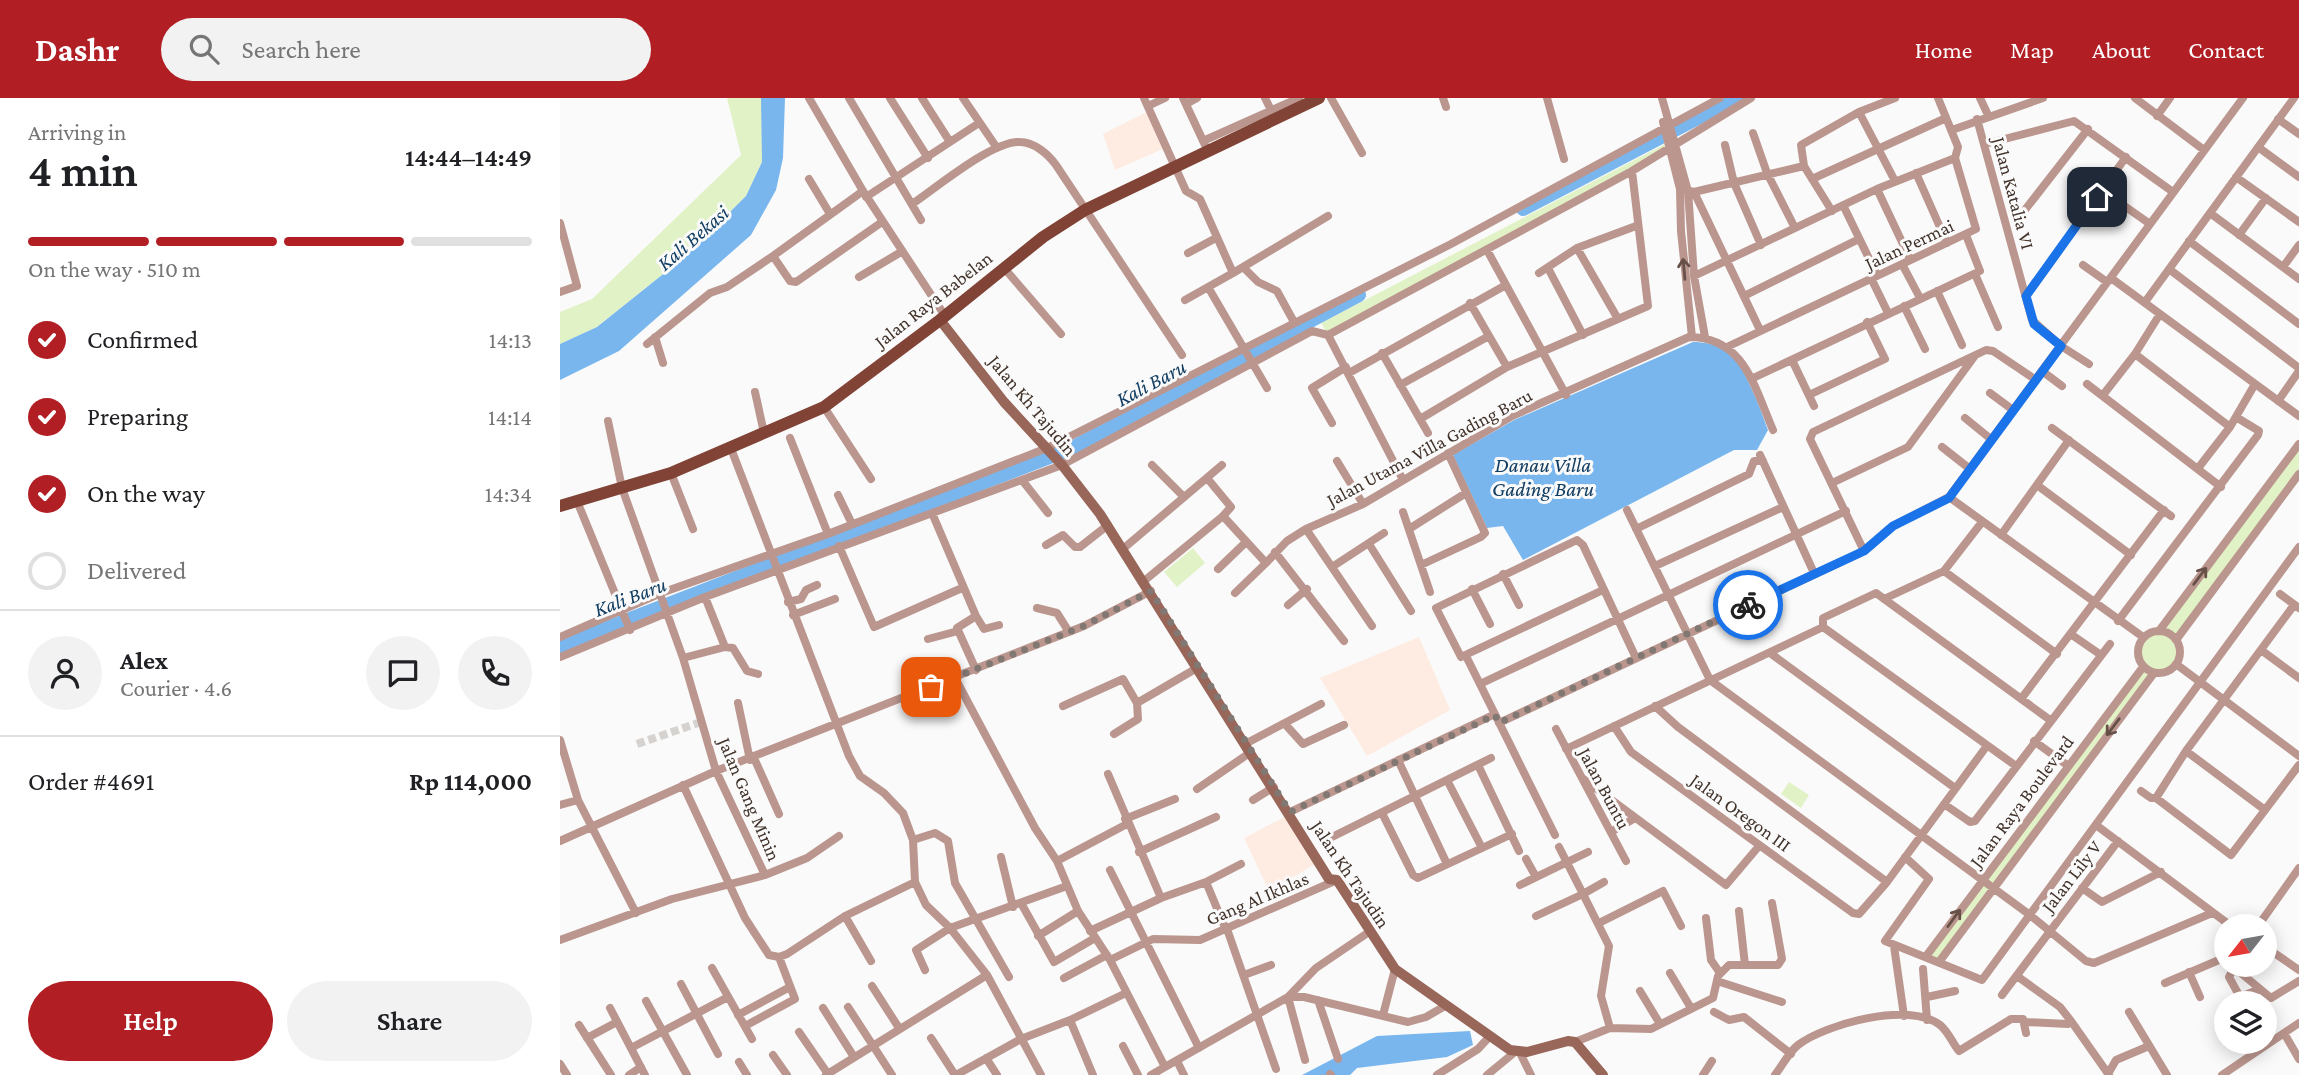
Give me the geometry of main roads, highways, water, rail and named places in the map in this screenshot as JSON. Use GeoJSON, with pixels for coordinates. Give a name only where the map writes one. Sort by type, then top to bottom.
{"type":"FeatureCollection","features":[{"type":"Feature","properties":{"kind":"main road","name":"Jalan Raya Babelan"},"geometry":{"type":"LineString","coordinates":[[560,506],[671,472],[824,407],[1043,237],[1085,210],[1176,166],[1206,146],[1319,98]]}},
{"type":"Feature","properties":{"kind":"water"},"geometry":{"type":"Polygon","coordinates":[[[761,98],[785,98],[783,158],[776,190],[751,235],[619,351],[560,380],[560,344],[597,327],[687,255],[746,196],[762,162],[761,98]]]}},
{"type":"Feature","properties":{"kind":"water","name":"Danau Villa Gading Baru"},"geometry":{"type":"Polygon","coordinates":[[[1693,342],[1722,348],[1739,364],[1768,430],[1757,450],[1734,450],[1523,560],[1503,526],[1487,528],[1453,455],[1514,420],[1693,342]]]}},
{"type":"Feature","properties":{"kind":"water"},"geometry":{"type":"Polygon","coordinates":[[[1470,1031],[1473,1045],[1447,1057],[1357,1068],[1350,1075],[1302,1075],[1377,1036],[1470,1031]]]}},
{"type":"Feature","properties":{"kind":"waterway","name":"Kali Baru"},"geometry":{"type":"LineString","coordinates":[[1523,209],[1736,98]]}},
{"type":"Feature","properties":{"kind":"waterway","name":"Kali Baru"},"geometry":{"type":"LineString","coordinates":[[560,646],[1068,450],[1359,295]]}},
{"type":"Feature","properties":{"kind":"tunnel"},"geometry":{"type":"LineString","coordinates":[[637,744],[701,722]]}},
{"type":"Feature","properties":{"kind":"water label","name":"Kali Bekasi"},"geometry":{"type":"Point","coordinates":[693,238]}}]}
